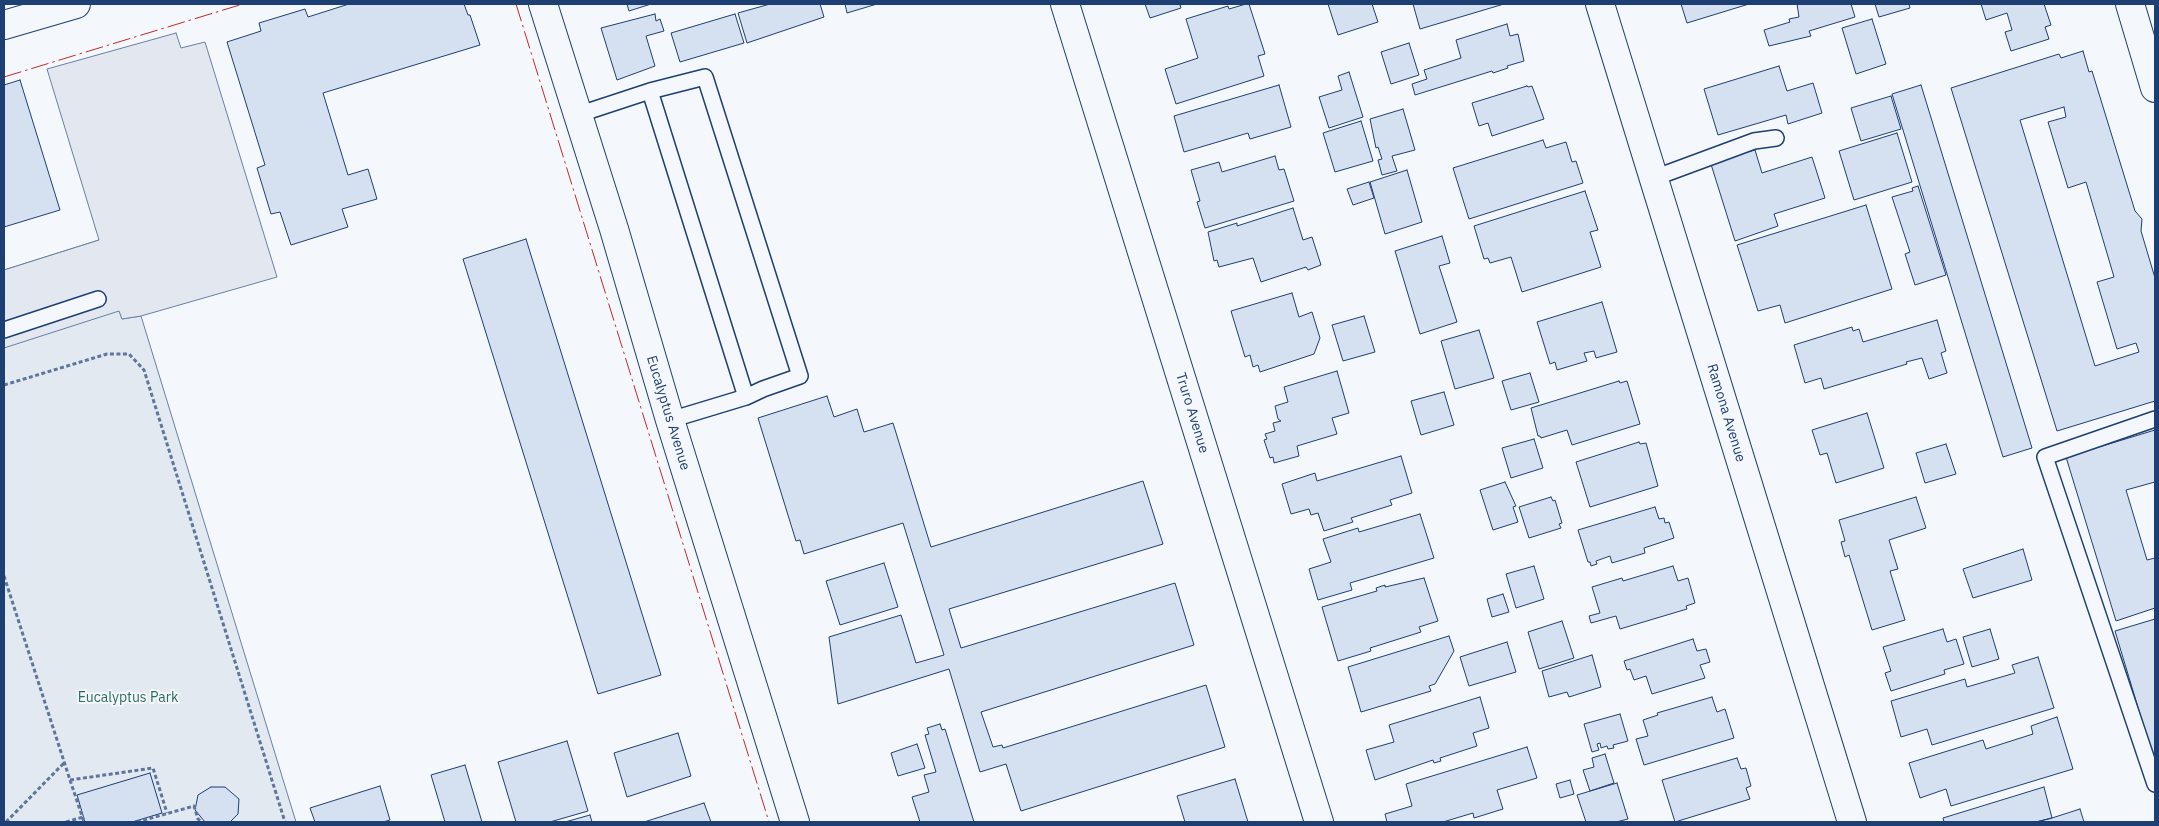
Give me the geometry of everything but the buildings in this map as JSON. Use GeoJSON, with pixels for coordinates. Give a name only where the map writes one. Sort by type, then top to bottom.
{"type":"FeatureCollection","features":[{"type":"Feature","properties":{"kind":"street"},"geometry":{"type":"LineString","coordinates":[[4,25],[44,8],[76,4]]}},
{"type":"Feature","properties":{"kind":"street","name":"Eucalyptus Avenue"},"geometry":{"type":"LineString","coordinates":[[543,4],[794,822]]}},
{"type":"Feature","properties":{"kind":"street","name":"Truro Avenue"},"geometry":{"type":"LineString","coordinates":[[1065,4],[1319,822]]}},
{"type":"Feature","properties":{"kind":"street","name":"Ramona Avenue"},"geometry":{"type":"LineString","coordinates":[[1600,4],[1852,822]]}},
{"type":"Feature","properties":{"kind":"street"},"geometry":{"type":"LineString","coordinates":[[2130,4],[2155,88]]}},
{"type":"Feature","properties":{"kind":"lane"},"geometry":{"type":"LineString","coordinates":[[577,115],[650,91],[705,77],[800,376],[762,389],[746,397],[670,420]]}},
{"type":"Feature","properties":{"kind":"lane"},"geometry":{"type":"LineString","coordinates":[[650,91],[746,397]]}},
{"type":"Feature","properties":{"kind":"lane"},"geometry":{"type":"LineString","coordinates":[[1654,178],[1754,142],[1776,138]]}},
{"type":"Feature","properties":{"kind":"lane"},"geometry":{"type":"LineString","coordinates":[[4,330],[98,299]]}},
{"type":"Feature","properties":{"kind":"lane"},"geometry":{"type":"LineString","coordinates":[[2155,419],[2045,457],[2155,784]]}},
{"type":"Feature","properties":{"kind":"path"},"geometry":{"type":"LineString","coordinates":[[4,385],[108,354],[129,354],[144,370],[285,822]]}},
{"type":"Feature","properties":{"kind":"path"},"geometry":{"type":"LineString","coordinates":[[4,576],[84,822]]}},
{"type":"Feature","properties":{"kind":"path"},"geometry":{"type":"LineString","coordinates":[[6,822],[64,763]]}},
{"type":"Feature","properties":{"kind":"path"},"geometry":{"type":"LineString","coordinates":[[70,780],[153,768],[166,813]]}},
{"type":"Feature","properties":{"kind":"path"},"geometry":{"type":"LineString","coordinates":[[137,822],[194,806],[198,820],[202,822]]}},
{"type":"Feature","properties":{"kind":"path"},"geometry":{"type":"LineString","coordinates":[[66,822],[82,817]]}},
{"type":"Feature","properties":{"kind":"green space","name":"Eucalyptus Park"},"geometry":{"type":"Polygon","coordinates":[[[99,240],[122,319],[141,316],[296,822],[4,822],[4,270],[99,240]]]}},
{"type":"Feature","properties":{"kind":"shaded area"},"geometry":{"type":"Polygon","coordinates":[[[176,33],[181,48],[205,42],[277,277],[141,316],[122,319],[119,311],[4,348],[4,270],[99,240],[47,69],[176,33]]]}},
{"type":"Feature","properties":{"kind":"power"},"geometry":{"type":"LineString","coordinates":[[4,77],[243,4]]}},
{"type":"Feature","properties":{"kind":"power"},"geometry":{"type":"LineString","coordinates":[[516,4],[769,822]]}}]}
